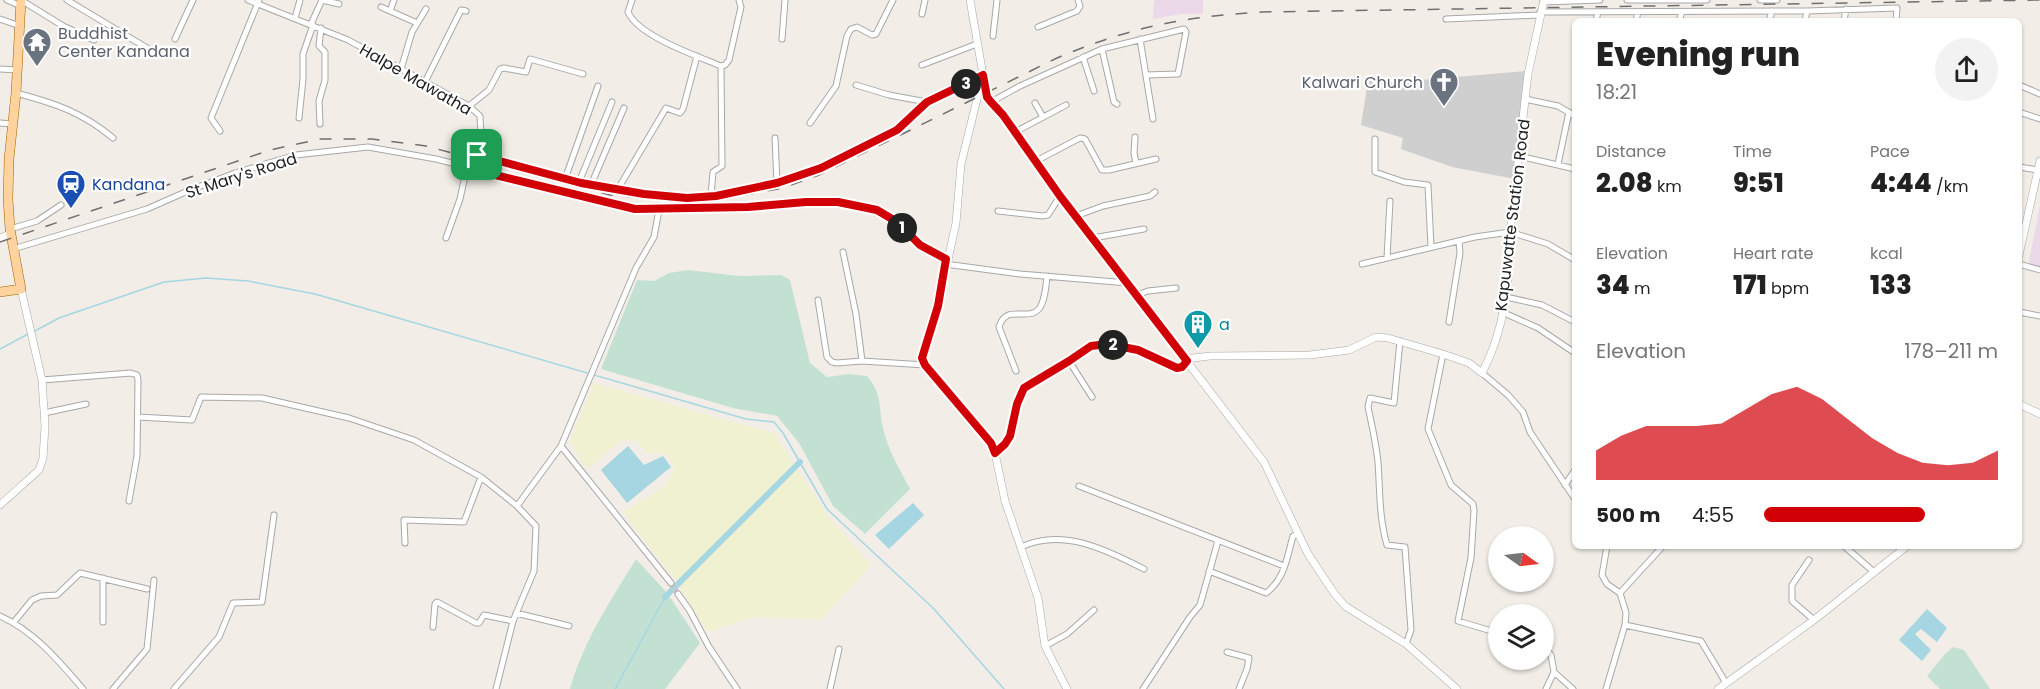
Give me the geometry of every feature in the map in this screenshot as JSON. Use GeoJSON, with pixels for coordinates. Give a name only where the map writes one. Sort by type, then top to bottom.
{"type":"FeatureCollection","features":[{"type":"Feature","properties":{"kind":"main road"},"geometry":{"type":"LineString","coordinates":[[0,292],[21,289],[4,195],[14,124],[21,2]]}},
{"type":"Feature","properties":{"kind":"street"},"geometry":{"type":"LineString","coordinates":[[7,0],[21,2],[63,26],[94,40]]}},
{"type":"Feature","properties":{"kind":"street"},"geometry":{"type":"LineString","coordinates":[[67,0],[157,54]]}},
{"type":"Feature","properties":{"kind":"street"},"geometry":{"type":"LineString","coordinates":[[176,39],[193,0]]}},
{"type":"Feature","properties":{"kind":"street","name":"Halpe Mawatha"},"geometry":{"type":"LineString","coordinates":[[248,0],[258,2],[348,40],[469,106],[480,116],[481,136],[477,155]]}},
{"type":"Feature","properties":{"kind":"street"},"geometry":{"type":"LineString","coordinates":[[295,18],[300,0]]}},
{"type":"Feature","properties":{"kind":"street"},"geometry":{"type":"LineString","coordinates":[[299,118],[303,54],[312,24],[322,0],[339,4]]}},
{"type":"Feature","properties":{"kind":"street"},"geometry":{"type":"LineString","coordinates":[[390,11],[394,0]]}},
{"type":"Feature","properties":{"kind":"street"},"geometry":{"type":"LineString","coordinates":[[632,0],[628,12],[631,18],[648,33],[721,66],[729,60],[741,7],[739,0]]}},
{"type":"Feature","properties":{"kind":"street"},"geometry":{"type":"LineString","coordinates":[[782,39],[785,0]]}},
{"type":"Feature","properties":{"kind":"street"},"geometry":{"type":"LineString","coordinates":[[810,123],[836,86],[847,36],[851,29],[857,27],[872,35],[876,34],[893,0]]}},
{"type":"Feature","properties":{"kind":"street"},"geometry":{"type":"LineString","coordinates":[[922,14],[925,0]]}},
{"type":"Feature","properties":{"kind":"street"},"geometry":{"type":"LineString","coordinates":[[970,0],[987,97],[1264,462],[1308,554],[1345,606],[1406,644],[1458,689]]}},
{"type":"Feature","properties":{"kind":"street"},"geometry":{"type":"LineString","coordinates":[[993,36],[997,0]]}},
{"type":"Feature","properties":{"kind":"street"},"geometry":{"type":"LineString","coordinates":[[1038,27],[1077,11],[1080,6],[1078,0]]}},
{"type":"Feature","properties":{"kind":"street"},"geometry":{"type":"LineString","coordinates":[[1543,1],[1600,0]]}},
{"type":"Feature","properties":{"kind":"street"},"geometry":{"type":"LineString","coordinates":[[1627,0],[1707,0]]}},
{"type":"Feature","properties":{"kind":"street"},"geometry":{"type":"LineString","coordinates":[[1763,0],[1777,0]]}},
{"type":"Feature","properties":{"kind":"street","name":"Kapuwatte Station Road"},"geometry":{"type":"LineString","coordinates":[[1482,374],[1489,359],[1506,297],[1510,232],[1528,74],[1543,1]]}},
{"type":"Feature","properties":{"kind":"street"},"geometry":{"type":"LineString","coordinates":[[220,131],[211,118],[258,2]]}},
{"type":"Feature","properties":{"kind":"street"},"geometry":{"type":"LineString","coordinates":[[381,7],[417,23]]}},
{"type":"Feature","properties":{"kind":"street"},"geometry":{"type":"LineString","coordinates":[[1446,19],[1598,12],[1897,8],[1896,18]]}},
{"type":"Feature","properties":{"kind":"street"},"geometry":{"type":"LineString","coordinates":[[401,69],[412,32],[426,9]]}},
{"type":"Feature","properties":{"kind":"street"},"geometry":{"type":"LineString","coordinates":[[1844,18],[1846,9]]}},
{"type":"Feature","properties":{"kind":"street"},"geometry":{"type":"LineString","coordinates":[[425,82],[461,10],[466,11]]}},
{"type":"Feature","properties":{"kind":"street"},"geometry":{"type":"LineString","coordinates":[[1770,18],[1772,11]]}},
{"type":"Feature","properties":{"kind":"street"},"geometry":{"type":"LineString","coordinates":[[1806,18],[1807,11]]}},
{"type":"Feature","properties":{"kind":"street"},"geometry":{"type":"LineString","coordinates":[[1597,18],[1598,12]]}},
{"type":"Feature","properties":{"kind":"street"},"geometry":{"type":"LineString","coordinates":[[1637,18],[1638,12]]}},
{"type":"Feature","properties":{"kind":"street"},"geometry":{"type":"LineString","coordinates":[[1680,18],[1682,12]]}},
{"type":"Feature","properties":{"kind":"street"},"geometry":{"type":"LineString","coordinates":[[0,19],[20,26]]}},
{"type":"Feature","properties":{"kind":"street"},"geometry":{"type":"LineString","coordinates":[[320,124],[319,101],[325,80],[326,59],[325,52],[319,46],[321,28]]}},
{"type":"Feature","properties":{"kind":"street"},"geometry":{"type":"LineString","coordinates":[[991,102],[1102,49],[1185,29],[1178,74],[1146,75]]}},
{"type":"Feature","properties":{"kind":"street"},"geometry":{"type":"LineString","coordinates":[[1140,39],[1153,119]]}},
{"type":"Feature","properties":{"kind":"street"},"geometry":{"type":"LineString","coordinates":[[922,65],[977,44]]}},
{"type":"Feature","properties":{"kind":"street"},"geometry":{"type":"LineString","coordinates":[[1102,49],[1114,102],[1117,104]]}},
{"type":"Feature","properties":{"kind":"street"},"geometry":{"type":"LineString","coordinates":[[618,189],[666,108],[680,113],[683,109],[697,56]]}},
{"type":"Feature","properties":{"kind":"street"},"geometry":{"type":"LineString","coordinates":[[1083,57],[1095,91]]}},
{"type":"Feature","properties":{"kind":"street"},"geometry":{"type":"LineString","coordinates":[[469,106],[489,90],[500,69],[526,72],[530,59],[584,74]]}},
{"type":"Feature","properties":{"kind":"street"},"geometry":{"type":"LineString","coordinates":[[711,196],[712,172],[722,166],[721,66]]}},
{"type":"Feature","properties":{"kind":"street"},"geometry":{"type":"LineString","coordinates":[[0,69],[17,70]]}},
{"type":"Feature","properties":{"kind":"street"},"geometry":{"type":"LineString","coordinates":[[475,170],[477,155],[591,185],[644,194],[687,198],[711,196],[777,183],[821,168],[897,130],[927,102],[983,75]]}},
{"type":"Feature","properties":{"kind":"street"},"geometry":{"type":"LineString","coordinates":[[983,75],[960,164],[956,223],[938,306],[922,358],[925,365],[991,443],[1005,501],[1038,598],[1044,646],[1067,689]]}},
{"type":"Feature","properties":{"kind":"street"},"geometry":{"type":"LineString","coordinates":[[856,85],[889,95],[927,102]]}},
{"type":"Feature","properties":{"kind":"street"},"geometry":{"type":"LineString","coordinates":[[566,179],[598,86]]}},
{"type":"Feature","properties":{"kind":"street"},"geometry":{"type":"LineString","coordinates":[[2022,86],[2040,94]]}},
{"type":"Feature","properties":{"kind":"street"},"geometry":{"type":"LineString","coordinates":[[16,93],[51,102],[77,113],[96,123],[113,138]]}},
{"type":"Feature","properties":{"kind":"street"},"geometry":{"type":"LineString","coordinates":[[1526,99],[1558,106],[1572,114],[1558,164]]}},
{"type":"Feature","properties":{"kind":"street"},"geometry":{"type":"LineString","coordinates":[[579,182],[612,102]]}},
{"type":"Feature","properties":{"kind":"street"},"geometry":{"type":"LineString","coordinates":[[1035,103],[1043,117]]}},
{"type":"Feature","properties":{"kind":"street"},"geometry":{"type":"LineString","coordinates":[[1015,132],[1066,105]]}},
{"type":"Feature","properties":{"kind":"street"},"geometry":{"type":"LineString","coordinates":[[591,185],[624,108]]}},
{"type":"Feature","properties":{"kind":"street"},"geometry":{"type":"LineString","coordinates":[[2022,113],[2040,119]]}},
{"type":"Feature","properties":{"kind":"street"},"geometry":{"type":"LineString","coordinates":[[0,123],[14,124]]}},
{"type":"Feature","properties":{"kind":"street"},"geometry":{"type":"LineString","coordinates":[[1135,137],[1136,163]]}},
{"type":"Feature","properties":{"kind":"street"},"geometry":{"type":"LineString","coordinates":[[775,138],[777,183]]}},
{"type":"Feature","properties":{"kind":"street"},"geometry":{"type":"LineString","coordinates":[[1036,161],[1080,138],[1085,139],[1102,170],[1156,159]]}},
{"type":"Feature","properties":{"kind":"street"},"geometry":{"type":"LineString","coordinates":[[1375,139],[1375,172],[1404,182],[1428,185],[1431,247]]}},
{"type":"Feature","properties":{"kind":"street","name":"St Mary's Road"},"geometry":{"type":"LineString","coordinates":[[13,249],[147,209],[235,173],[296,155],[368,147],[436,159],[635,209],[659,210],[838,202],[877,210],[897,222],[920,245],[946,262]]}},
{"type":"Feature","properties":{"kind":"street"},"geometry":{"type":"LineString","coordinates":[[1519,156],[1572,168]]}},
{"type":"Feature","properties":{"kind":"street"},"geometry":{"type":"LineString","coordinates":[[2022,234],[2040,161]]}},
{"type":"Feature","properties":{"kind":"street"},"geometry":{"type":"LineString","coordinates":[[446,238],[460,199],[467,167]]}},
{"type":"Feature","properties":{"kind":"street"},"geometry":{"type":"LineString","coordinates":[[2022,167],[2038,170]]}},
{"type":"Feature","properties":{"kind":"street"},"geometry":{"type":"LineString","coordinates":[[1076,216],[1103,206],[1150,196],[1155,192]]}},
{"type":"Feature","properties":{"kind":"street"},"geometry":{"type":"LineString","coordinates":[[998,211],[1042,216],[1048,214],[1060,196]]}},
{"type":"Feature","properties":{"kind":"street"},"geometry":{"type":"LineString","coordinates":[[1387,258],[1390,201]]}},
{"type":"Feature","properties":{"kind":"street"},"geometry":{"type":"LineString","coordinates":[[0,238],[37,221],[61,205]]}},
{"type":"Feature","properties":{"kind":"street"},"geometry":{"type":"LineString","coordinates":[[517,506],[561,446],[636,268],[654,237],[659,210]]}},
{"type":"Feature","properties":{"kind":"street"},"geometry":{"type":"LineString","coordinates":[[1093,238],[1144,229]]}},
{"type":"Feature","properties":{"kind":"street"},"geometry":{"type":"LineString","coordinates":[[1362,264],[1475,237],[1510,232],[1548,244],[1572,258]]}},
{"type":"Feature","properties":{"kind":"street"},"geometry":{"type":"LineString","coordinates":[[1449,322],[1460,242]]}},
{"type":"Feature","properties":{"kind":"street"},"geometry":{"type":"LineString","coordinates":[[843,252],[856,314],[862,360]]}},
{"type":"Feature","properties":{"kind":"street"},"geometry":{"type":"LineString","coordinates":[[946,262],[1047,276],[1128,283]]}},
{"type":"Feature","properties":{"kind":"street"},"geometry":{"type":"LineString","coordinates":[[2022,265],[2040,270]]}},
{"type":"Feature","properties":{"kind":"street"},"geometry":{"type":"LineString","coordinates":[[1016,371],[999,327],[1001,320],[1006,315],[1033,313],[1038,310],[1042,304],[1047,276]]}},
{"type":"Feature","properties":{"kind":"street"},"geometry":{"type":"LineString","coordinates":[[1137,295],[1148,291],[1176,288]]}},
{"type":"Feature","properties":{"kind":"street"},"geometry":{"type":"LineString","coordinates":[[0,505],[39,470],[43,459],[42,380],[21,289]]}},
{"type":"Feature","properties":{"kind":"street"},"geometry":{"type":"LineString","coordinates":[[1506,297],[1542,305],[1572,320]]}},
{"type":"Feature","properties":{"kind":"street"},"geometry":{"type":"LineString","coordinates":[[818,300],[827,357],[831,362],[862,360],[925,365]]}},
{"type":"Feature","properties":{"kind":"street"},"geometry":{"type":"LineString","coordinates":[[1502,312],[1538,328],[1572,351]]}},
{"type":"Feature","properties":{"kind":"street"},"geometry":{"type":"LineString","coordinates":[[2022,313],[2040,316]]}},
{"type":"Feature","properties":{"kind":"street"},"geometry":{"type":"LineString","coordinates":[[1186,360],[1210,356],[1310,355],[1349,350],[1376,337],[1400,341],[1469,363],[1508,395],[1522,412],[1530,432],[1572,496]]}},
{"type":"Feature","properties":{"kind":"street"},"geometry":{"type":"LineString","coordinates":[[1400,341],[1394,403],[1370,398],[1368,407],[1378,460],[1385,538],[1387,545],[1405,547],[1411,630],[1406,644]]}},
{"type":"Feature","properties":{"kind":"street"},"geometry":{"type":"LineString","coordinates":[[995,453],[1010,436],[1017,404],[1024,388],[1091,346],[1107,344],[1138,350],[1177,368],[1182,367],[1186,360]]}},
{"type":"Feature","properties":{"kind":"street"},"geometry":{"type":"LineString","coordinates":[[1443,354],[1428,429],[1451,485],[1473,504],[1474,511],[1471,558],[1458,621],[1488,630]]}},
{"type":"Feature","properties":{"kind":"street"},"geometry":{"type":"LineString","coordinates":[[1069,361],[1092,397]]}},
{"type":"Feature","properties":{"kind":"street"},"geometry":{"type":"LineString","coordinates":[[42,380],[131,373],[136,375],[138,380],[136,456],[129,501]]}},
{"type":"Feature","properties":{"kind":"street"},"geometry":{"type":"LineString","coordinates":[[138,417],[192,420],[201,396],[262,398],[349,418],[414,440],[481,477],[517,506],[536,526],[534,571],[513,621],[496,689]]}},
{"type":"Feature","properties":{"kind":"street"},"geometry":{"type":"LineString","coordinates":[[44,413],[86,404]]}},
{"type":"Feature","properties":{"kind":"street"},"geometry":{"type":"LineString","coordinates":[[2022,405],[2040,414]]}},
{"type":"Feature","properties":{"kind":"street"},"geometry":{"type":"LineString","coordinates":[[561,446],[671,583]]}},
{"type":"Feature","properties":{"kind":"street"},"geometry":{"type":"LineString","coordinates":[[1565,485],[1572,474]]}},
{"type":"Feature","properties":{"kind":"street"},"geometry":{"type":"LineString","coordinates":[[405,543],[404,520],[464,522],[481,477]]}},
{"type":"Feature","properties":{"kind":"street"},"geometry":{"type":"LineString","coordinates":[[1079,486],[1284,566]]}},
{"type":"Feature","properties":{"kind":"street"},"geometry":{"type":"LineString","coordinates":[[174,689],[219,637],[233,603],[262,603],[274,515]]}},
{"type":"Feature","properties":{"kind":"street"},"geometry":{"type":"LineString","coordinates":[[1209,571],[1266,592],[1275,586],[1282,576],[1293,536],[1298,534]]}},
{"type":"Feature","properties":{"kind":"street"},"geometry":{"type":"LineString","coordinates":[[1020,547],[1032,542],[1058,538],[1075,541],[1119,556],[1144,569]]}},
{"type":"Feature","properties":{"kind":"street"},"geometry":{"type":"LineString","coordinates":[[1143,689],[1200,605],[1218,541]]}},
{"type":"Feature","properties":{"kind":"street"},"geometry":{"type":"LineString","coordinates":[[1606,549],[1602,575],[1607,584],[1620,593],[1626,613],[1625,625],[1606,689]]}},
{"type":"Feature","properties":{"kind":"street"},"geometry":{"type":"LineString","coordinates":[[1620,593],[1660,549]]}},
{"type":"Feature","properties":{"kind":"street"},"geometry":{"type":"LineString","coordinates":[[1847,549],[1874,572]]}},
{"type":"Feature","properties":{"kind":"street"},"geometry":{"type":"LineString","coordinates":[[1718,689],[1814,620],[1903,549]]}},
{"type":"Feature","properties":{"kind":"street"},"geometry":{"type":"LineString","coordinates":[[1809,560],[1792,585],[1792,601],[1814,620]]}},
{"type":"Feature","properties":{"kind":"street"},"geometry":{"type":"LineString","coordinates":[[14,622],[32,600],[41,596],[57,595],[80,573],[147,589]]}},
{"type":"Feature","properties":{"kind":"street"},"geometry":{"type":"LineString","coordinates":[[103,622],[104,578]]}},
{"type":"Feature","properties":{"kind":"street"},"geometry":{"type":"LineString","coordinates":[[113,689],[147,649],[154,580]]}},
{"type":"Feature","properties":{"kind":"street"},"geometry":{"type":"LineString","coordinates":[[678,594],[737,689]]}},
{"type":"Feature","properties":{"kind":"street"},"geometry":{"type":"LineString","coordinates":[[433,627],[437,602],[476,623],[479,623],[484,615],[513,621]]}},
{"type":"Feature","properties":{"kind":"street"},"geometry":{"type":"LineString","coordinates":[[1044,646],[1067,634],[1094,610]]}},
{"type":"Feature","properties":{"kind":"street"},"geometry":{"type":"LineString","coordinates":[[516,614],[568,626]]}},
{"type":"Feature","properties":{"kind":"street"},"geometry":{"type":"LineString","coordinates":[[0,616],[31,633],[83,689]]}},
{"type":"Feature","properties":{"kind":"street"},"geometry":{"type":"LineString","coordinates":[[1625,625],[1701,641],[1726,683]]}},
{"type":"Feature","properties":{"kind":"street"},"geometry":{"type":"LineString","coordinates":[[830,689],[839,649]]}},
{"type":"Feature","properties":{"kind":"street"},"geometry":{"type":"LineString","coordinates":[[1227,652],[1249,658],[1248,669],[1239,689]]}},
{"type":"Feature","properties":{"kind":"street"},"geometry":{"type":"LineString","coordinates":[[1546,689],[1554,672],[1573,689]]}},
{"type":"Feature","properties":{"kind":"shaded area"},"geometry":{"type":"Polygon","coordinates":[[[1154,0],[1203,0],[1203,14],[1181,14],[1153,19],[1154,0]]]}},
{"type":"Feature","properties":{"kind":"shaded area","name":"Kalwari Church"},"geometry":{"type":"Polygon","coordinates":[[[1527,71],[1515,179],[1452,167],[1401,149],[1403,138],[1361,125],[1368,81],[1421,80],[1527,71]]]}},
{"type":"Feature","properties":{"kind":"shaded area"},"geometry":{"type":"Polygon","coordinates":[[[2040,205],[2040,271],[2028,267],[2040,205]]]}},
{"type":"Feature","properties":{"kind":"green space"},"geometry":{"type":"Polygon","coordinates":[[[688,270],[739,276],[781,275],[790,280],[810,363],[827,377],[849,374],[867,376],[872,383],[878,395],[888,444],[910,489],[865,534],[833,506],[799,443],[777,416],[733,408],[601,369],[637,280],[654,281],[669,273],[688,270]]]}},
{"type":"Feature","properties":{"kind":"green space"},"geometry":{"type":"Polygon","coordinates":[[[594,383],[774,433],[829,518],[871,565],[821,620],[755,617],[707,632],[676,581],[623,512],[665,486],[675,467],[664,453],[648,454],[636,441],[622,440],[587,469],[570,442],[594,383]]]}},
{"type":"Feature","properties":{"kind":"green space"},"geometry":{"type":"Polygon","coordinates":[[[636,559],[668,594],[700,643],[665,689],[570,689],[590,638],[636,559]]]}},
{"type":"Feature","properties":{"kind":"green space"},"geometry":{"type":"Polygon","coordinates":[[[1953,647],[1964,650],[1990,689],[1940,689],[1927,676],[1953,647]]]}},
{"type":"Feature","properties":{"kind":"water"},"geometry":{"type":"Polygon","coordinates":[[[628,446],[644,465],[663,456],[671,467],[627,503],[601,470],[628,446]]]}},
{"type":"Feature","properties":{"kind":"water"},"geometry":{"type":"Polygon","coordinates":[[[913,503],[924,515],[889,549],[875,535],[913,503]]]}},
{"type":"Feature","properties":{"kind":"water"},"geometry":{"type":"Polygon","coordinates":[[[1927,609],[1947,628],[1937,642],[1921,629],[1915,634],[1931,650],[1922,661],[1899,640],[1927,609]]]}},
{"type":"Feature","properties":{"kind":"waterway"},"geometry":{"type":"LineString","coordinates":[[33,332],[59,318],[164,282],[206,278],[248,281],[315,294],[746,419],[774,422],[783,433],[827,509],[934,609],[1004,689]]}},
{"type":"Feature","properties":{"kind":"waterway"},"geometry":{"type":"LineString","coordinates":[[0,349],[28,334]]}},
{"type":"Feature","properties":{"kind":"waterway"},"geometry":{"type":"LineString","coordinates":[[665,597],[800,462]]}},
{"type":"Feature","properties":{"kind":"waterway"},"geometry":{"type":"LineString","coordinates":[[615,689],[665,597]]}},
{"type":"Feature","properties":{"kind":"tunnel"},"geometry":{"type":"LineString","coordinates":[[671,583],[678,594]]}},
{"type":"Feature","properties":{"kind":"railway"},"geometry":{"type":"LineString","coordinates":[[0,242],[270,150],[320,139],[372,139],[426,146],[610,195],[688,201],[718,200],[783,188],[819,175],[1057,58],[1084,47],[1157,25],[1207,17],[1262,12],[2040,0]]}},
{"type":"Feature","properties":{"kind":"place","name":"Buddhist Center Kandana"},"geometry":{"type":"Point","coordinates":[37,68]}},
{"type":"Feature","properties":{"kind":"place","name":"Kalwari Church"},"geometry":{"type":"Point","coordinates":[1444,108]}},
{"type":"Feature","properties":{"kind":"place","name":"Kandana"},"geometry":{"type":"Point","coordinates":[71,210]}},
{"type":"Feature","properties":{"kind":"place","name":"a"},"geometry":{"type":"Point","coordinates":[1198,350]}},
{"type":"Feature","properties":{"kind":"route"},"geometry":{"type":"LineString","coordinates":[[983,75],[987,97],[1003,115],[1060,196],[1187,361],[1182,367],[1177,368],[1138,350],[1107,344],[1091,346],[1024,388],[1017,404],[1010,436],[995,453],[991,443],[925,365],[922,358],[938,306],[946,259],[920,245],[897,222],[877,210],[838,202],[748,207],[635,209],[475,170],[477,155],[581,183],[644,194],[687,198],[742,192],[821,168],[897,130],[927,102],[983,75]]}}]}
